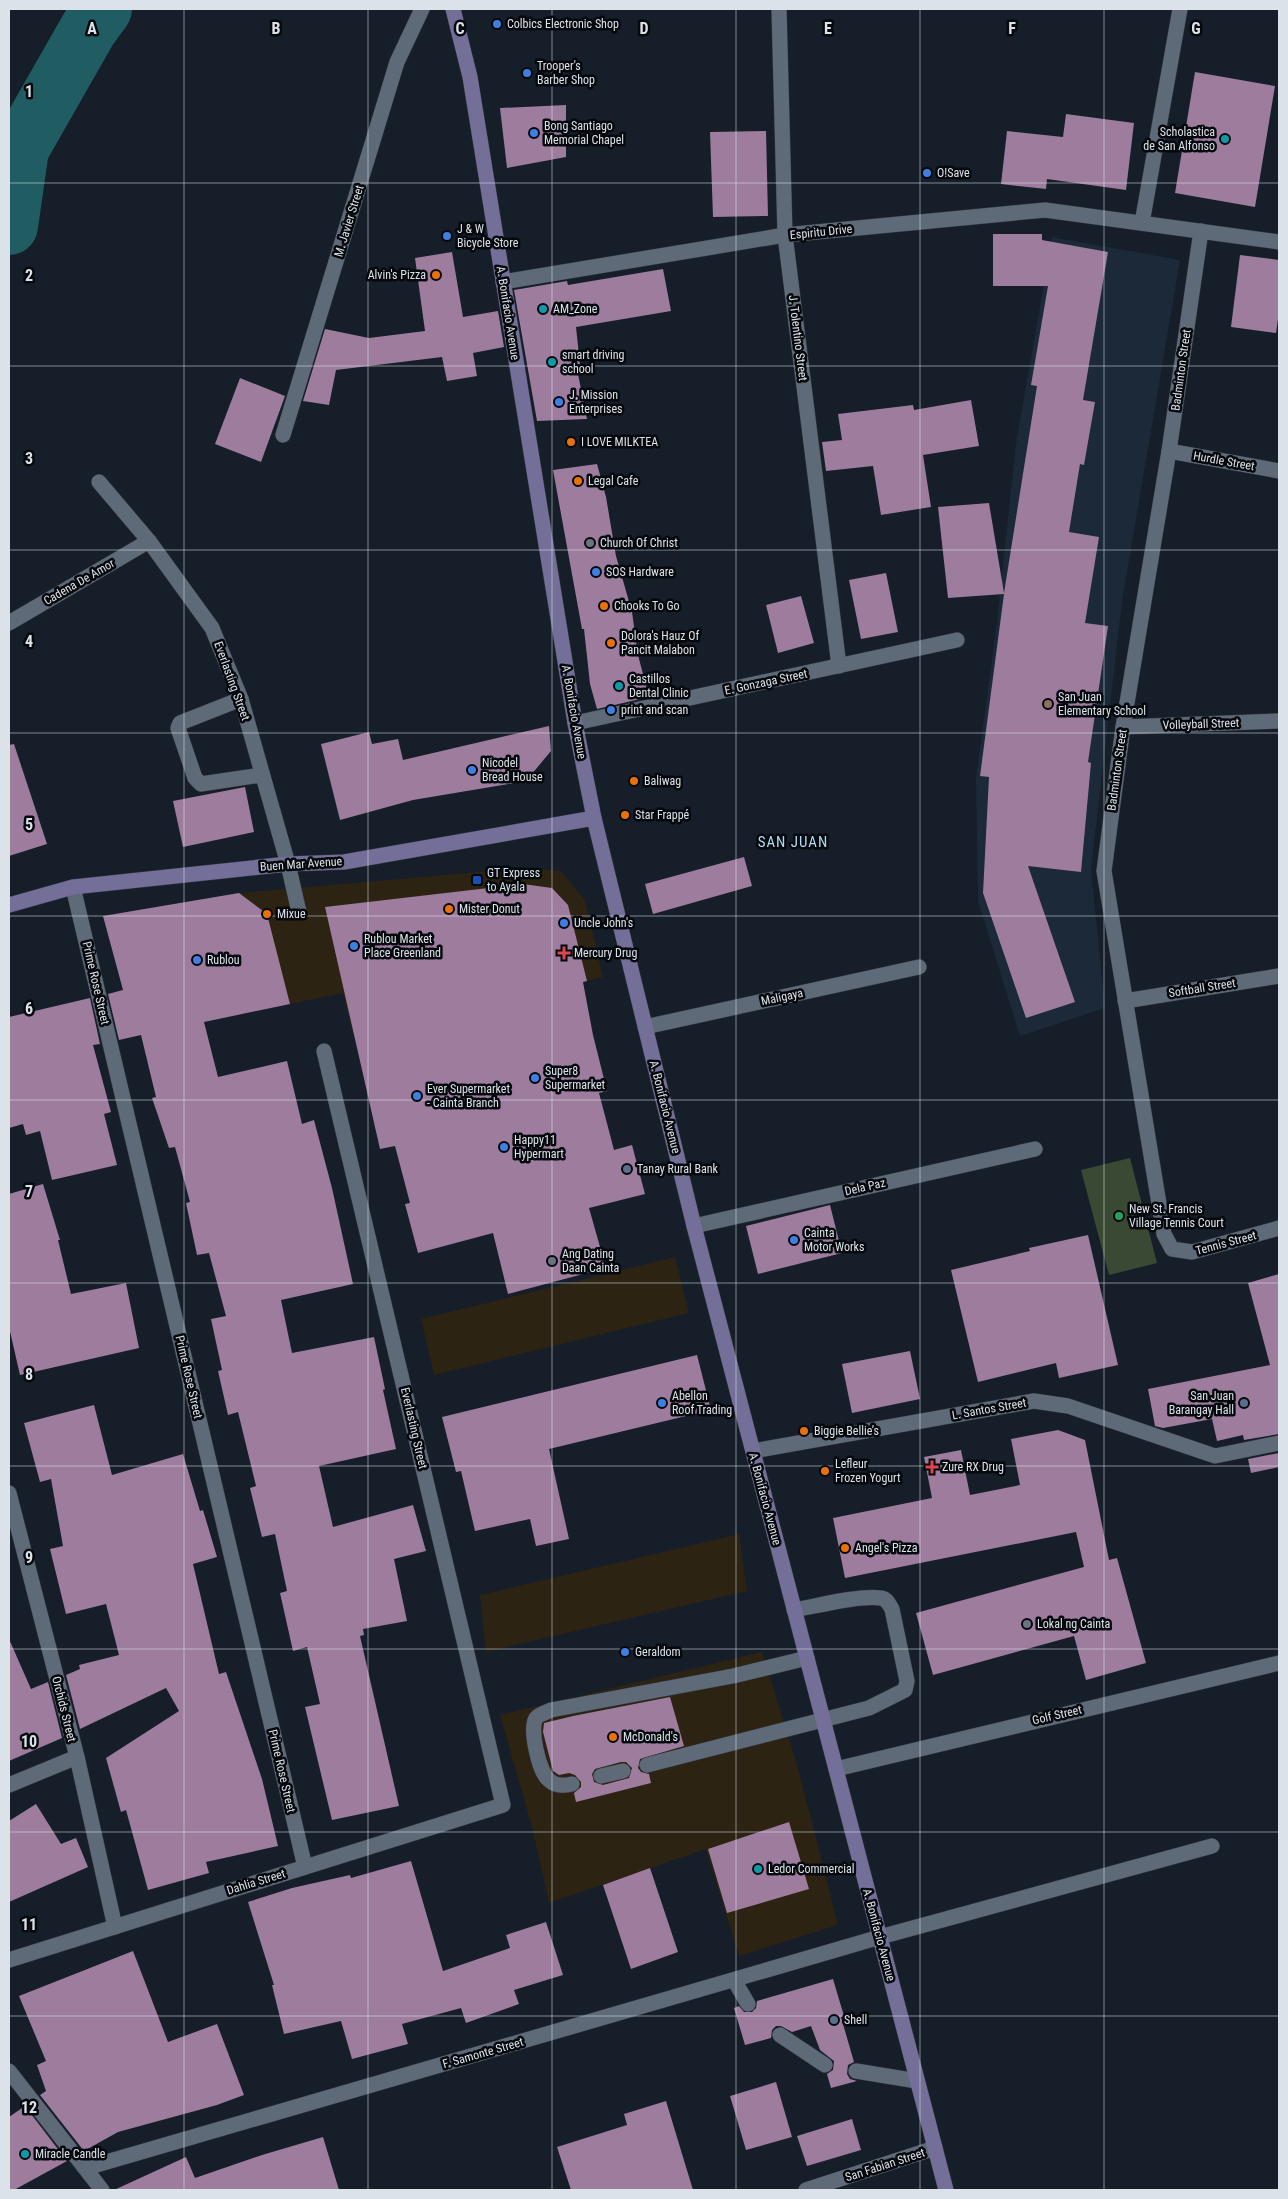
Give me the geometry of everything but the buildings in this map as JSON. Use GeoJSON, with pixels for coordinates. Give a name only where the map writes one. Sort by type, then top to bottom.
{"type":"FeatureCollection","features":[{"type":"Feature","properties":{"kind":"main road","name":"A. Bonifacio Avenue"},"geometry":{"type":"LineString","coordinates":[[453,9],[470,77],[575,723],[594,818],[694,1226],[946,2190]]}},
{"type":"Feature","properties":{"kind":"main road","name":"Buen Mar Avenue"},"geometry":{"type":"LineString","coordinates":[[9,905],[73,887],[288,864],[344,862],[594,818]]}},
{"type":"Feature","properties":{"kind":"street","name":"M. Javier Street"},"geometry":{"type":"LineString","coordinates":[[283,435],[397,62],[422,9]]}},
{"type":"Feature","properties":{"kind":"street","name":"J. Tolentino Street"},"geometry":{"type":"LineString","coordinates":[[780,9],[785,235],[839,666]]}},
{"type":"Feature","properties":{"kind":"street"},"geometry":{"type":"LineString","coordinates":[[1142,222],[1180,9]]}},
{"type":"Feature","properties":{"kind":"street","name":"Espiritu Drive"},"geometry":{"type":"LineString","coordinates":[[503,282],[785,235],[1045,210],[1201,231]]}},
{"type":"Feature","properties":{"kind":"street"},"geometry":{"type":"LineString","coordinates":[[1201,231],[1279,242]]}},
{"type":"Feature","properties":{"kind":"street","name":"Badminton Street"},"geometry":{"type":"LineString","coordinates":[[1172,1249],[1160,1218],[1104,871],[1123,727],[1169,451],[1201,231]]}},
{"type":"Feature","properties":{"kind":"street","name":"Hurdle Street"},"geometry":{"type":"LineString","coordinates":[[1169,451],[1279,471]]}},
{"type":"Feature","properties":{"kind":"street","name":"Everlasting Street"},"geometry":{"type":"LineString","coordinates":[[99,482],[149,541],[212,628],[241,700],[288,864],[299,912]]}},
{"type":"Feature","properties":{"kind":"street","name":"Cadena De Amor"},"geometry":{"type":"LineString","coordinates":[[9,623],[149,541]]}},
{"type":"Feature","properties":{"kind":"street","name":"E. Gonzaga Street"},"geometry":{"type":"LineString","coordinates":[[575,723],[957,640]]}},
{"type":"Feature","properties":{"kind":"street"},"geometry":{"type":"LineString","coordinates":[[241,700],[180,723],[178,728],[195,778],[201,784],[262,775]]}},
{"type":"Feature","properties":{"kind":"street","name":"Volleyball Street"},"geometry":{"type":"LineString","coordinates":[[1123,727],[1279,721]]}},
{"type":"Feature","properties":{"kind":"street","name":"Prime Rose Street"},"geometry":{"type":"LineString","coordinates":[[73,887],[305,1867]]}},
{"type":"Feature","properties":{"kind":"street","name":"Maligaya"},"geometry":{"type":"LineString","coordinates":[[645,1027],[919,967]]}},
{"type":"Feature","properties":{"kind":"street","name":"Softball Street"},"geometry":{"type":"LineString","coordinates":[[1125,1000],[1279,976]]}},
{"type":"Feature","properties":{"kind":"street","name":"Everlasting Street"},"geometry":{"type":"LineString","coordinates":[[324,1051],[503,1805]]}},
{"type":"Feature","properties":{"kind":"street","name":"Dela Paz"},"geometry":{"type":"LineString","coordinates":[[694,1226],[1035,1149]]}},
{"type":"Feature","properties":{"kind":"street","name":"Tennis Street"},"geometry":{"type":"LineString","coordinates":[[1172,1249],[1192,1252],[1279,1228]]}},
{"type":"Feature","properties":{"kind":"street","name":"L. Santos Street"},"geometry":{"type":"LineString","coordinates":[[753,1451],[1034,1401],[1068,1406],[1215,1456],[1279,1443]]}},
{"type":"Feature","properties":{"kind":"street","name":"Orchids Street"},"geometry":{"type":"LineString","coordinates":[[9,1493],[77,1757],[115,1927]]}},
{"type":"Feature","properties":{"kind":"street"},"geometry":{"type":"LineString","coordinates":[[647,1765],[869,1708],[904,1690],[907,1681],[892,1609],[888,1602],[882,1598],[852,1600],[794,1610]]}},
{"type":"Feature","properties":{"kind":"street"},"geometry":{"type":"LineString","coordinates":[[572,1784],[562,1786],[548,1780],[541,1769],[532,1726],[537,1717],[551,1710],[733,1676],[807,1658]]}},
{"type":"Feature","properties":{"kind":"street","name":"Golf Street"},"geometry":{"type":"LineString","coordinates":[[836,1769],[1279,1662]]}},
{"type":"Feature","properties":{"kind":"street"},"geometry":{"type":"LineString","coordinates":[[9,1785],[77,1757]]}},
{"type":"Feature","properties":{"kind":"street"},"geometry":{"type":"LineString","coordinates":[[601,1776],[623,1771]]}},
{"type":"Feature","properties":{"kind":"street","name":"Dahlia Street"},"geometry":{"type":"LineString","coordinates":[[9,1960],[503,1805]]}},
{"type":"Feature","properties":{"kind":"street","name":"F. Samonte Street"},"geometry":{"type":"LineString","coordinates":[[86,2168],[880,1937],[1212,1846]]}},
{"type":"Feature","properties":{"kind":"street"},"geometry":{"type":"LineString","coordinates":[[734,1980],[748,2004]]}},
{"type":"Feature","properties":{"kind":"street"},"geometry":{"type":"LineString","coordinates":[[780,2035],[825,2065]]}},
{"type":"Feature","properties":{"kind":"street"},"geometry":{"type":"LineString","coordinates":[[9,2071],[86,2168],[100,2190]]}},
{"type":"Feature","properties":{"kind":"street"},"geometry":{"type":"LineString","coordinates":[[856,2071],[917,2080]]}},
{"type":"Feature","properties":{"kind":"street","name":"San Fabian Street"},"geometry":{"type":"LineString","coordinates":[[806,2190],[935,2148]]}},
{"type":"Feature","properties":{"kind":"shaded area","name":"San Juan Elementary School"},"geometry":{"type":"Polygon","coordinates":[[[1052,237],[1180,260],[1122,602],[1091,869],[1105,1008],[1020,1036],[978,901],[976,778],[996,630],[1016,444],[1052,237]]]}},
{"type":"Feature","properties":{"kind":"shaded area","name":"Rublou Market Place Greenland"},"geometry":{"type":"Polygon","coordinates":[[[524,868],[561,871],[585,900],[603,977],[354,1037],[343,993],[136,1036],[103,916],[239,893],[524,868]]]}},
{"type":"Feature","properties":{"kind":"shaded area"},"geometry":{"type":"Polygon","coordinates":[[[675,1257],[689,1313],[434,1375],[421,1319],[675,1257]]]}},
{"type":"Feature","properties":{"kind":"shaded area"},"geometry":{"type":"Polygon","coordinates":[[[739,1534],[747,1591],[486,1652],[480,1595],[739,1534]]]}},
{"type":"Feature","properties":{"kind":"shaded area"},"geometry":{"type":"Polygon","coordinates":[[[762,1652],[797,1764],[838,1925],[739,1956],[706,1849],[549,1903],[532,1827],[500,1715],[762,1652]]]}},
{"type":"Feature","properties":{"kind":"green space","name":"New St. Francis Village Tennis Court"},"geometry":{"type":"Polygon","coordinates":[[[1130,1158],[1157,1263],[1109,1275],[1081,1170],[1130,1158]]]}},
{"type":"Feature","properties":{"kind":"waterway"},"geometry":{"type":"LineString","coordinates":[[9,226],[20,149],[89,28],[103,9]]}},
{"type":"Feature","properties":{"kind":"place","name":"Colbics Electronic Shop"},"geometry":{"type":"Point","coordinates":[497,24]}},
{"type":"Feature","properties":{"kind":"place","name":"Trooper's Barber Shop"},"geometry":{"type":"Point","coordinates":[527,73]}},
{"type":"Feature","properties":{"kind":"place","name":"Bong Santiago Memorial Chapel"},"geometry":{"type":"Point","coordinates":[534,133]}},
{"type":"Feature","properties":{"kind":"place","name":"Scholastica de San Alfonso"},"geometry":{"type":"Point","coordinates":[1225,139]}},
{"type":"Feature","properties":{"kind":"place","name":"O!Save"},"geometry":{"type":"Point","coordinates":[927,173]}},
{"type":"Feature","properties":{"kind":"place","name":"J & W Bicycle Store"},"geometry":{"type":"Point","coordinates":[447,236]}},
{"type":"Feature","properties":{"kind":"place","name":"Alvin's Pizza"},"geometry":{"type":"Point","coordinates":[436,275]}},
{"type":"Feature","properties":{"kind":"place","name":"AM_Zone"},"geometry":{"type":"Point","coordinates":[543,309]}},
{"type":"Feature","properties":{"kind":"place","name":"smart driving school"},"geometry":{"type":"Point","coordinates":[552,362]}},
{"type":"Feature","properties":{"kind":"place","name":"J. Mission Enterprises"},"geometry":{"type":"Point","coordinates":[559,402]}},
{"type":"Feature","properties":{"kind":"place","name":"I LOVE MILKTEA"},"geometry":{"type":"Point","coordinates":[571,442]}},
{"type":"Feature","properties":{"kind":"place","name":"Legal Cafe"},"geometry":{"type":"Point","coordinates":[578,481]}},
{"type":"Feature","properties":{"kind":"place","name":"Church Of Christ"},"geometry":{"type":"Point","coordinates":[590,543]}},
{"type":"Feature","properties":{"kind":"place","name":"SOS Hardware"},"geometry":{"type":"Point","coordinates":[596,572]}},
{"type":"Feature","properties":{"kind":"place","name":"Chooks To Go"},"geometry":{"type":"Point","coordinates":[604,606]}},
{"type":"Feature","properties":{"kind":"place","name":"Dolora's Hauz Of Pancit Malabon"},"geometry":{"type":"Point","coordinates":[611,643]}},
{"type":"Feature","properties":{"kind":"place","name":"Castillos Dental Clinic"},"geometry":{"type":"Point","coordinates":[619,686]}},
{"type":"Feature","properties":{"kind":"place","name":"San Juan Elementary School"},"geometry":{"type":"Point","coordinates":[1048,704]}},
{"type":"Feature","properties":{"kind":"place","name":"print and scan"},"geometry":{"type":"Point","coordinates":[611,710]}},
{"type":"Feature","properties":{"kind":"place","name":"Nicodel Bread House"},"geometry":{"type":"Point","coordinates":[472,770]}},
{"type":"Feature","properties":{"kind":"place","name":"Baliwag"},"geometry":{"type":"Point","coordinates":[634,781]}},
{"type":"Feature","properties":{"kind":"place","name":"Star Frappé"},"geometry":{"type":"Point","coordinates":[625,815]}},
{"type":"Feature","properties":{"kind":"place","name":"GT Express to Ayala"},"geometry":{"type":"Point","coordinates":[477,880]}},
{"type":"Feature","properties":{"kind":"place","name":"Mister Donut"},"geometry":{"type":"Point","coordinates":[449,909]}},
{"type":"Feature","properties":{"kind":"place","name":"Mixue"},"geometry":{"type":"Point","coordinates":[267,914]}},
{"type":"Feature","properties":{"kind":"place","name":"Uncle John's"},"geometry":{"type":"Point","coordinates":[564,923]}},
{"type":"Feature","properties":{"kind":"place","name":"Rublou Market Place Greenland"},"geometry":{"type":"Point","coordinates":[354,946]}},
{"type":"Feature","properties":{"kind":"place","name":"Mercury Drug"},"geometry":{"type":"Point","coordinates":[564,953]}},
{"type":"Feature","properties":{"kind":"place","name":"Rublou"},"geometry":{"type":"Point","coordinates":[197,960]}},
{"type":"Feature","properties":{"kind":"place","name":"Super8 Supermarket"},"geometry":{"type":"Point","coordinates":[535,1078]}},
{"type":"Feature","properties":{"kind":"place","name":"Ever Supermarket - Cainta Branch"},"geometry":{"type":"Point","coordinates":[417,1096]}},
{"type":"Feature","properties":{"kind":"place","name":"Happy11 Hypermart"},"geometry":{"type":"Point","coordinates":[504,1147]}},
{"type":"Feature","properties":{"kind":"place","name":"Tanay Rural Bank"},"geometry":{"type":"Point","coordinates":[627,1169]}},
{"type":"Feature","properties":{"kind":"place","name":"New St. Francis Village Tennis Court"},"geometry":{"type":"Point","coordinates":[1119,1216]}},
{"type":"Feature","properties":{"kind":"place","name":"Cainta Motor Works"},"geometry":{"type":"Point","coordinates":[794,1240]}},
{"type":"Feature","properties":{"kind":"place","name":"Ang Dating Daan Cainta"},"geometry":{"type":"Point","coordinates":[552,1261]}},
{"type":"Feature","properties":{"kind":"place","name":"Abellon Roof Trading"},"geometry":{"type":"Point","coordinates":[662,1403]}},
{"type":"Feature","properties":{"kind":"place","name":"San Juan Barangay Hall"},"geometry":{"type":"Point","coordinates":[1244,1403]}},
{"type":"Feature","properties":{"kind":"place","name":"Biggie Bellie’s"},"geometry":{"type":"Point","coordinates":[804,1431]}},
{"type":"Feature","properties":{"kind":"place","name":"Zure RX Drug"},"geometry":{"type":"Point","coordinates":[932,1467]}},
{"type":"Feature","properties":{"kind":"place","name":"Lefleur Frozen Yogurt"},"geometry":{"type":"Point","coordinates":[825,1471]}},
{"type":"Feature","properties":{"kind":"place","name":"Angel's Pizza"},"geometry":{"type":"Point","coordinates":[845,1548]}},
{"type":"Feature","properties":{"kind":"place","name":"Lokal ng Cainta"},"geometry":{"type":"Point","coordinates":[1027,1624]}},
{"type":"Feature","properties":{"kind":"place","name":"Geraldom"},"geometry":{"type":"Point","coordinates":[625,1652]}},
{"type":"Feature","properties":{"kind":"place","name":"McDonald's"},"geometry":{"type":"Point","coordinates":[613,1737]}},
{"type":"Feature","properties":{"kind":"place","name":"Ledor Commercial"},"geometry":{"type":"Point","coordinates":[758,1869]}},
{"type":"Feature","properties":{"kind":"place","name":"Shell"},"geometry":{"type":"Point","coordinates":[834,2020]}},
{"type":"Feature","properties":{"kind":"place","name":"Miracle Candle"},"geometry":{"type":"Point","coordinates":[25,2154]}},
{"type":"Feature","properties":{"kind":"district","name":"SAN JUAN"},"geometry":{"type":"Point","coordinates":[793,842]}}]}
